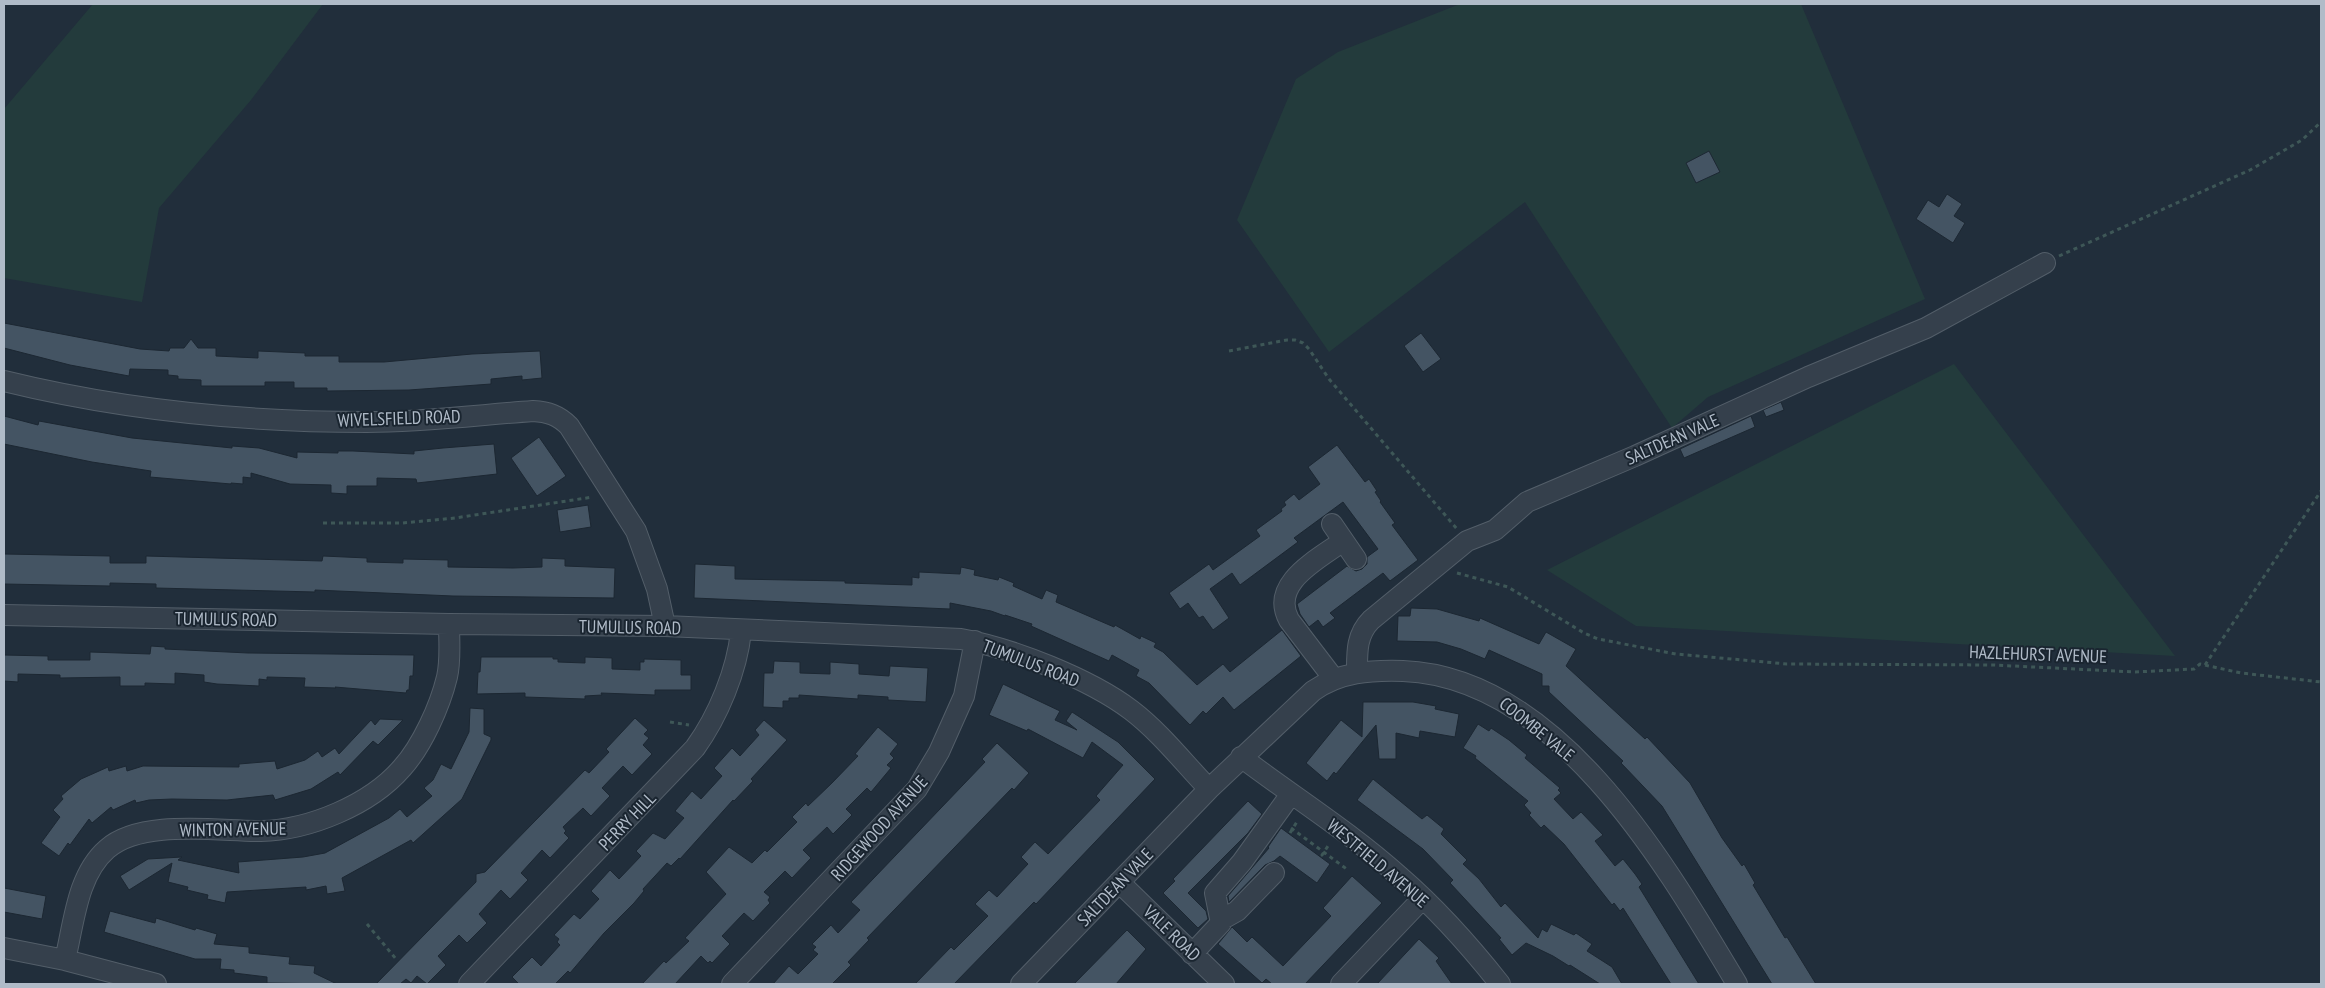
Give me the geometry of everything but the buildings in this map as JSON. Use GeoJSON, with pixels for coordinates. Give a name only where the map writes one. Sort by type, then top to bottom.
{"type":"FeatureCollection","features":[{"type":"Feature","properties":{"kind":"street","name":"SALTDEAN VALE"},"geometry":{"type":"LineString","coordinates":[[1357,673],[1357,647],[1365,626],[1385,607],[1435,569],[1467,541],[1495,530],[1527,502],[1635,456],[1808,377],[1926,328],[2045,263]]}},
{"type":"Feature","properties":{"kind":"street","name":"WIVELSFIELD ROAD"},"geometry":{"type":"LineString","coordinates":[[4,381],[118,406],[318,421],[417,420],[533,411],[549,412],[569,426],[638,538],[657,589],[665,626]]}},
{"type":"Feature","properties":{"kind":"street"},"geometry":{"type":"LineString","coordinates":[[1332,524],[1356,559]]}},
{"type":"Feature","properties":{"kind":"street"},"geometry":{"type":"LineString","coordinates":[[1334,679],[1289,620],[1284,610],[1284,599],[1286,589],[1294,579],[1344,541]]}},
{"type":"Feature","properties":{"kind":"street","name":"TUMULUS ROAD"},"geometry":{"type":"LineString","coordinates":[[4,615],[449,624],[665,626],[906,636],[975,641],[1040,663],[1101,691],[1116,700],[1146,723],[1209,788]]}},
{"type":"Feature","properties":{"kind":"street","name":"WINTON AVENUE"},"geometry":{"type":"LineString","coordinates":[[65,960],[89,870],[103,852],[117,841],[135,833],[158,830],[263,831],[295,827],[337,813],[388,782],[402,768],[417,747],[440,695],[447,676],[449,624]]}},
{"type":"Feature","properties":{"kind":"street","name":"PERRY HILL"},"geometry":{"type":"LineString","coordinates":[[469,984],[695,748],[720,703],[735,662],[741,630]]}},
{"type":"Feature","properties":{"kind":"street","name":"RIDGEWOOD AVENUE"},"geometry":{"type":"LineString","coordinates":[[732,984],[917,789],[939,752],[964,696],[975,641]]}},
{"type":"Feature","properties":{"kind":"street","name":"COOMBE VALE"},"geometry":{"type":"LineString","coordinates":[[1209,788],[1313,691],[1334,679],[1357,673],[1386,670],[1416,672],[1456,680],[1496,696],[1545,731],[1576,759],[1627,814],[1737,984]]}},
{"type":"Feature","properties":{"kind":"street","name":"WESTFIELD AVENUE"},"geometry":{"type":"LineString","coordinates":[[1241,757],[1366,848],[1400,877],[1460,936],[1500,984]]}},
{"type":"Feature","properties":{"kind":"street","name":"SALTDEAN VALE"},"geometry":{"type":"LineString","coordinates":[[1021,984],[1209,788]]}},
{"type":"Feature","properties":{"kind":"street"},"geometry":{"type":"LineString","coordinates":[[1192,954],[1221,923],[1215,893],[1242,862],[1291,794]]}},
{"type":"Feature","properties":{"kind":"street"},"geometry":{"type":"LineString","coordinates":[[1221,920],[1236,911],[1274,873]]}},
{"type":"Feature","properties":{"kind":"street","name":"VALE ROAD"},"geometry":{"type":"LineString","coordinates":[[1119,882],[1224,984]]}},
{"type":"Feature","properties":{"kind":"street"},"geometry":{"type":"LineString","coordinates":[[1341,984],[1422,899]]}},
{"type":"Feature","properties":{"kind":"street"},"geometry":{"type":"LineString","coordinates":[[4,948],[65,960],[156,984]]}},
{"type":"Feature","properties":{"kind":"path"},"geometry":{"type":"LineString","coordinates":[[2045,263],[2250,170],[2302,140],[2321,122]]}},
{"type":"Feature","properties":{"kind":"path"},"geometry":{"type":"LineString","coordinates":[[1229,351],[1286,340],[1302,343],[1329,380],[1467,541]]}},
{"type":"Feature","properties":{"kind":"path"},"geometry":{"type":"LineString","coordinates":[[2205,665],[2321,491]]}},
{"type":"Feature","properties":{"kind":"path"},"geometry":{"type":"LineString","coordinates":[[323,523],[402,523],[454,518],[612,493]]}},
{"type":"Feature","properties":{"kind":"path","name":"HAZLEHURST AVENUE"},"geometry":{"type":"LineString","coordinates":[[1435,569],[1473,576],[1508,587],[1584,633],[1598,639],[1676,654],[1787,664],[1993,664],[2135,672],[2194,669],[2200,664],[2241,673],[2321,682]]}},
{"type":"Feature","properties":{"kind":"path"},"geometry":{"type":"LineString","coordinates":[[1292,828],[1348,870]]}},
{"type":"Feature","properties":{"kind":"path"},"geometry":{"type":"LineString","coordinates":[[367,924],[396,959]]}},
{"type":"Feature","properties":{"kind":"green space"},"geometry":{"type":"Polygon","coordinates":[[[93,4],[323,4],[251,100],[159,208],[142,302],[4,278],[4,109],[93,4]]]}},
{"type":"Feature","properties":{"kind":"green space"},"geometry":{"type":"Polygon","coordinates":[[[1460,4],[1801,4],[1925,299],[1708,397],[1672,428],[1525,202],[1329,352],[1237,220],[1296,79],[1338,52],[1460,4]]]}},
{"type":"Feature","properties":{"kind":"green space"},"geometry":{"type":"Polygon","coordinates":[[[1954,364],[2175,656],[1636,626],[1547,570],[1954,364]]]}}]}
